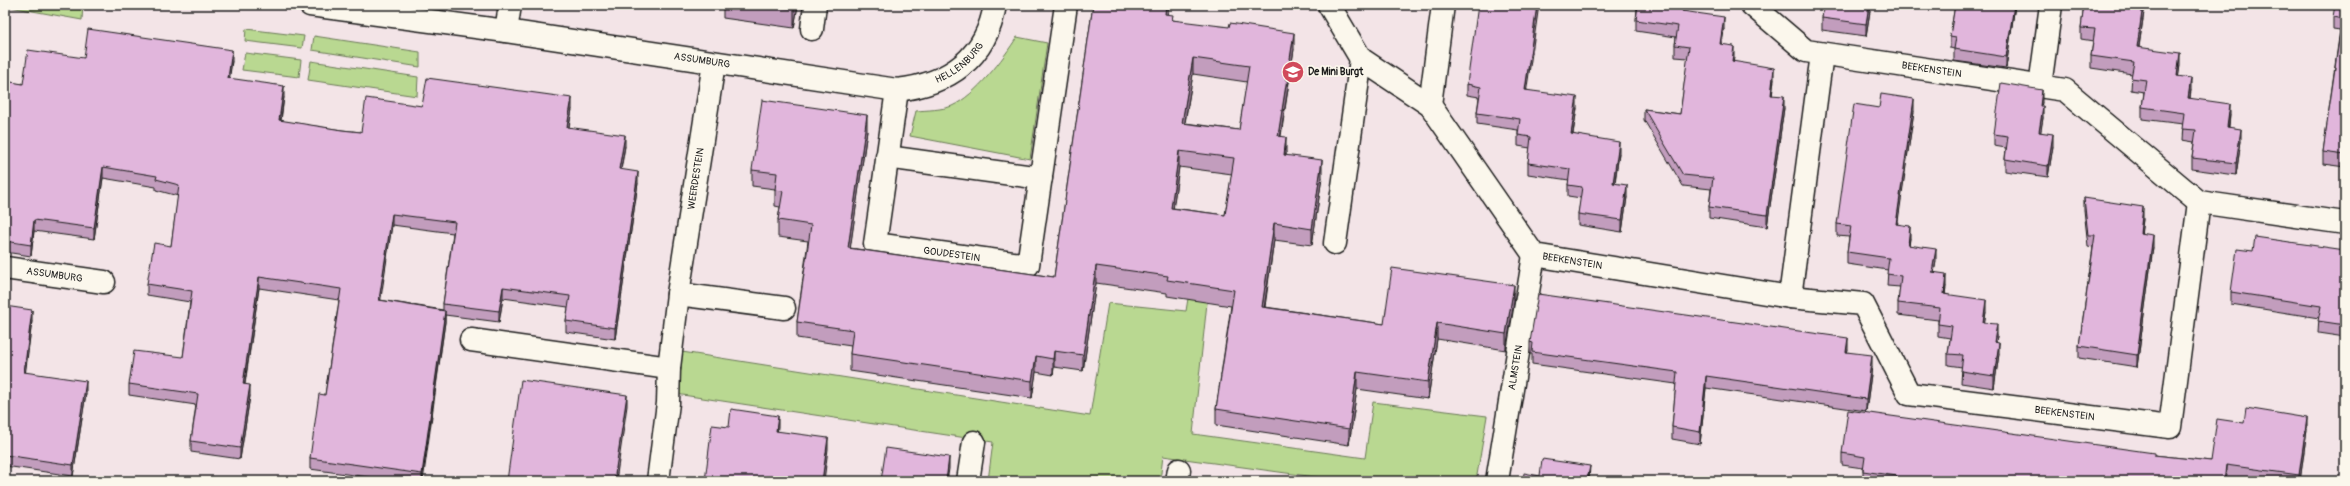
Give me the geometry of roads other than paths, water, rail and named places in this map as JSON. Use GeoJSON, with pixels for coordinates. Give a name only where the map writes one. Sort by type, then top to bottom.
{"type":"FeatureCollection","features":[{"type":"Feature","properties":{"kind":"street","name":"ASSUMBURG"},"geometry":{"type":"LineString","coordinates":[[310,5],[506,30],[897,90]]}},
{"type":"Feature","properties":{"kind":"street"},"geometry":{"type":"LineString","coordinates":[[506,30],[510,5]]}},
{"type":"Feature","properties":{"kind":"street"},"geometry":{"type":"LineString","coordinates":[[812,29],[815,5]]}},
{"type":"Feature","properties":{"kind":"street","name":"HELLENBURG"},"geometry":{"type":"LineString","coordinates":[[897,90],[918,87],[938,81],[956,70],[973,55],[985,37],[995,5]]}},
{"type":"Feature","properties":{"kind":"street","name":"GOUDESTEIN"},"geometry":{"type":"LineString","coordinates":[[897,90],[875,244],[1028,265],[1066,5]]}},
{"type":"Feature","properties":{"kind":"street","name":"BEEKENSTEIN"},"geometry":{"type":"LineString","coordinates":[[1329,5],[1361,59],[1430,105],[1534,255],[1790,297],[1863,304],[1909,394],[2170,427],[2199,202],[2065,90],[1806,51],[1752,5]]}},
{"type":"Feature","properties":{"kind":"street"},"geometry":{"type":"LineString","coordinates":[[1430,105],[1443,5]]}},
{"type":"Feature","properties":{"kind":"street"},"geometry":{"type":"LineString","coordinates":[[2040,86],[2051,5]]}},
{"type":"Feature","properties":{"kind":"street"},"geometry":{"type":"LineString","coordinates":[[1790,297],[1822,54]]}},
{"type":"Feature","properties":{"kind":"street"},"geometry":{"type":"LineString","coordinates":[[1336,242],[1361,59]]}},
{"type":"Feature","properties":{"kind":"street","name":"WEERDESTEIN"},"geometry":{"type":"LineString","coordinates":[[658,481],[668,403],[669,368],[678,294],[714,62]]}},
{"type":"Feature","properties":{"kind":"street"},"geometry":{"type":"LineString","coordinates":[[887,157],[1041,178]]}},
{"type":"Feature","properties":{"kind":"street"},"geometry":{"type":"LineString","coordinates":[[2199,202],[2345,223]]}},
{"type":"Feature","properties":{"kind":"street","name":"ALMSTEIN"},"geometry":{"type":"LineString","coordinates":[[1497,481],[1534,255]]}},
{"type":"Feature","properties":{"kind":"street","name":"ASSUMBURG"},"geometry":{"type":"LineString","coordinates":[[5,268],[104,282]]}},
{"type":"Feature","properties":{"kind":"street"},"geometry":{"type":"LineString","coordinates":[[678,294],[784,308]]}},
{"type":"Feature","properties":{"kind":"street"},"geometry":{"type":"LineString","coordinates":[[471,340],[669,368]]}},
{"type":"Feature","properties":{"kind":"street"},"geometry":{"type":"LineString","coordinates":[[968,481],[974,442]]}},
{"type":"Feature","properties":{"kind":"place","name":"De Mini Burgt"},"geometry":{"type":"Point","coordinates":[1293,72]}}]}
